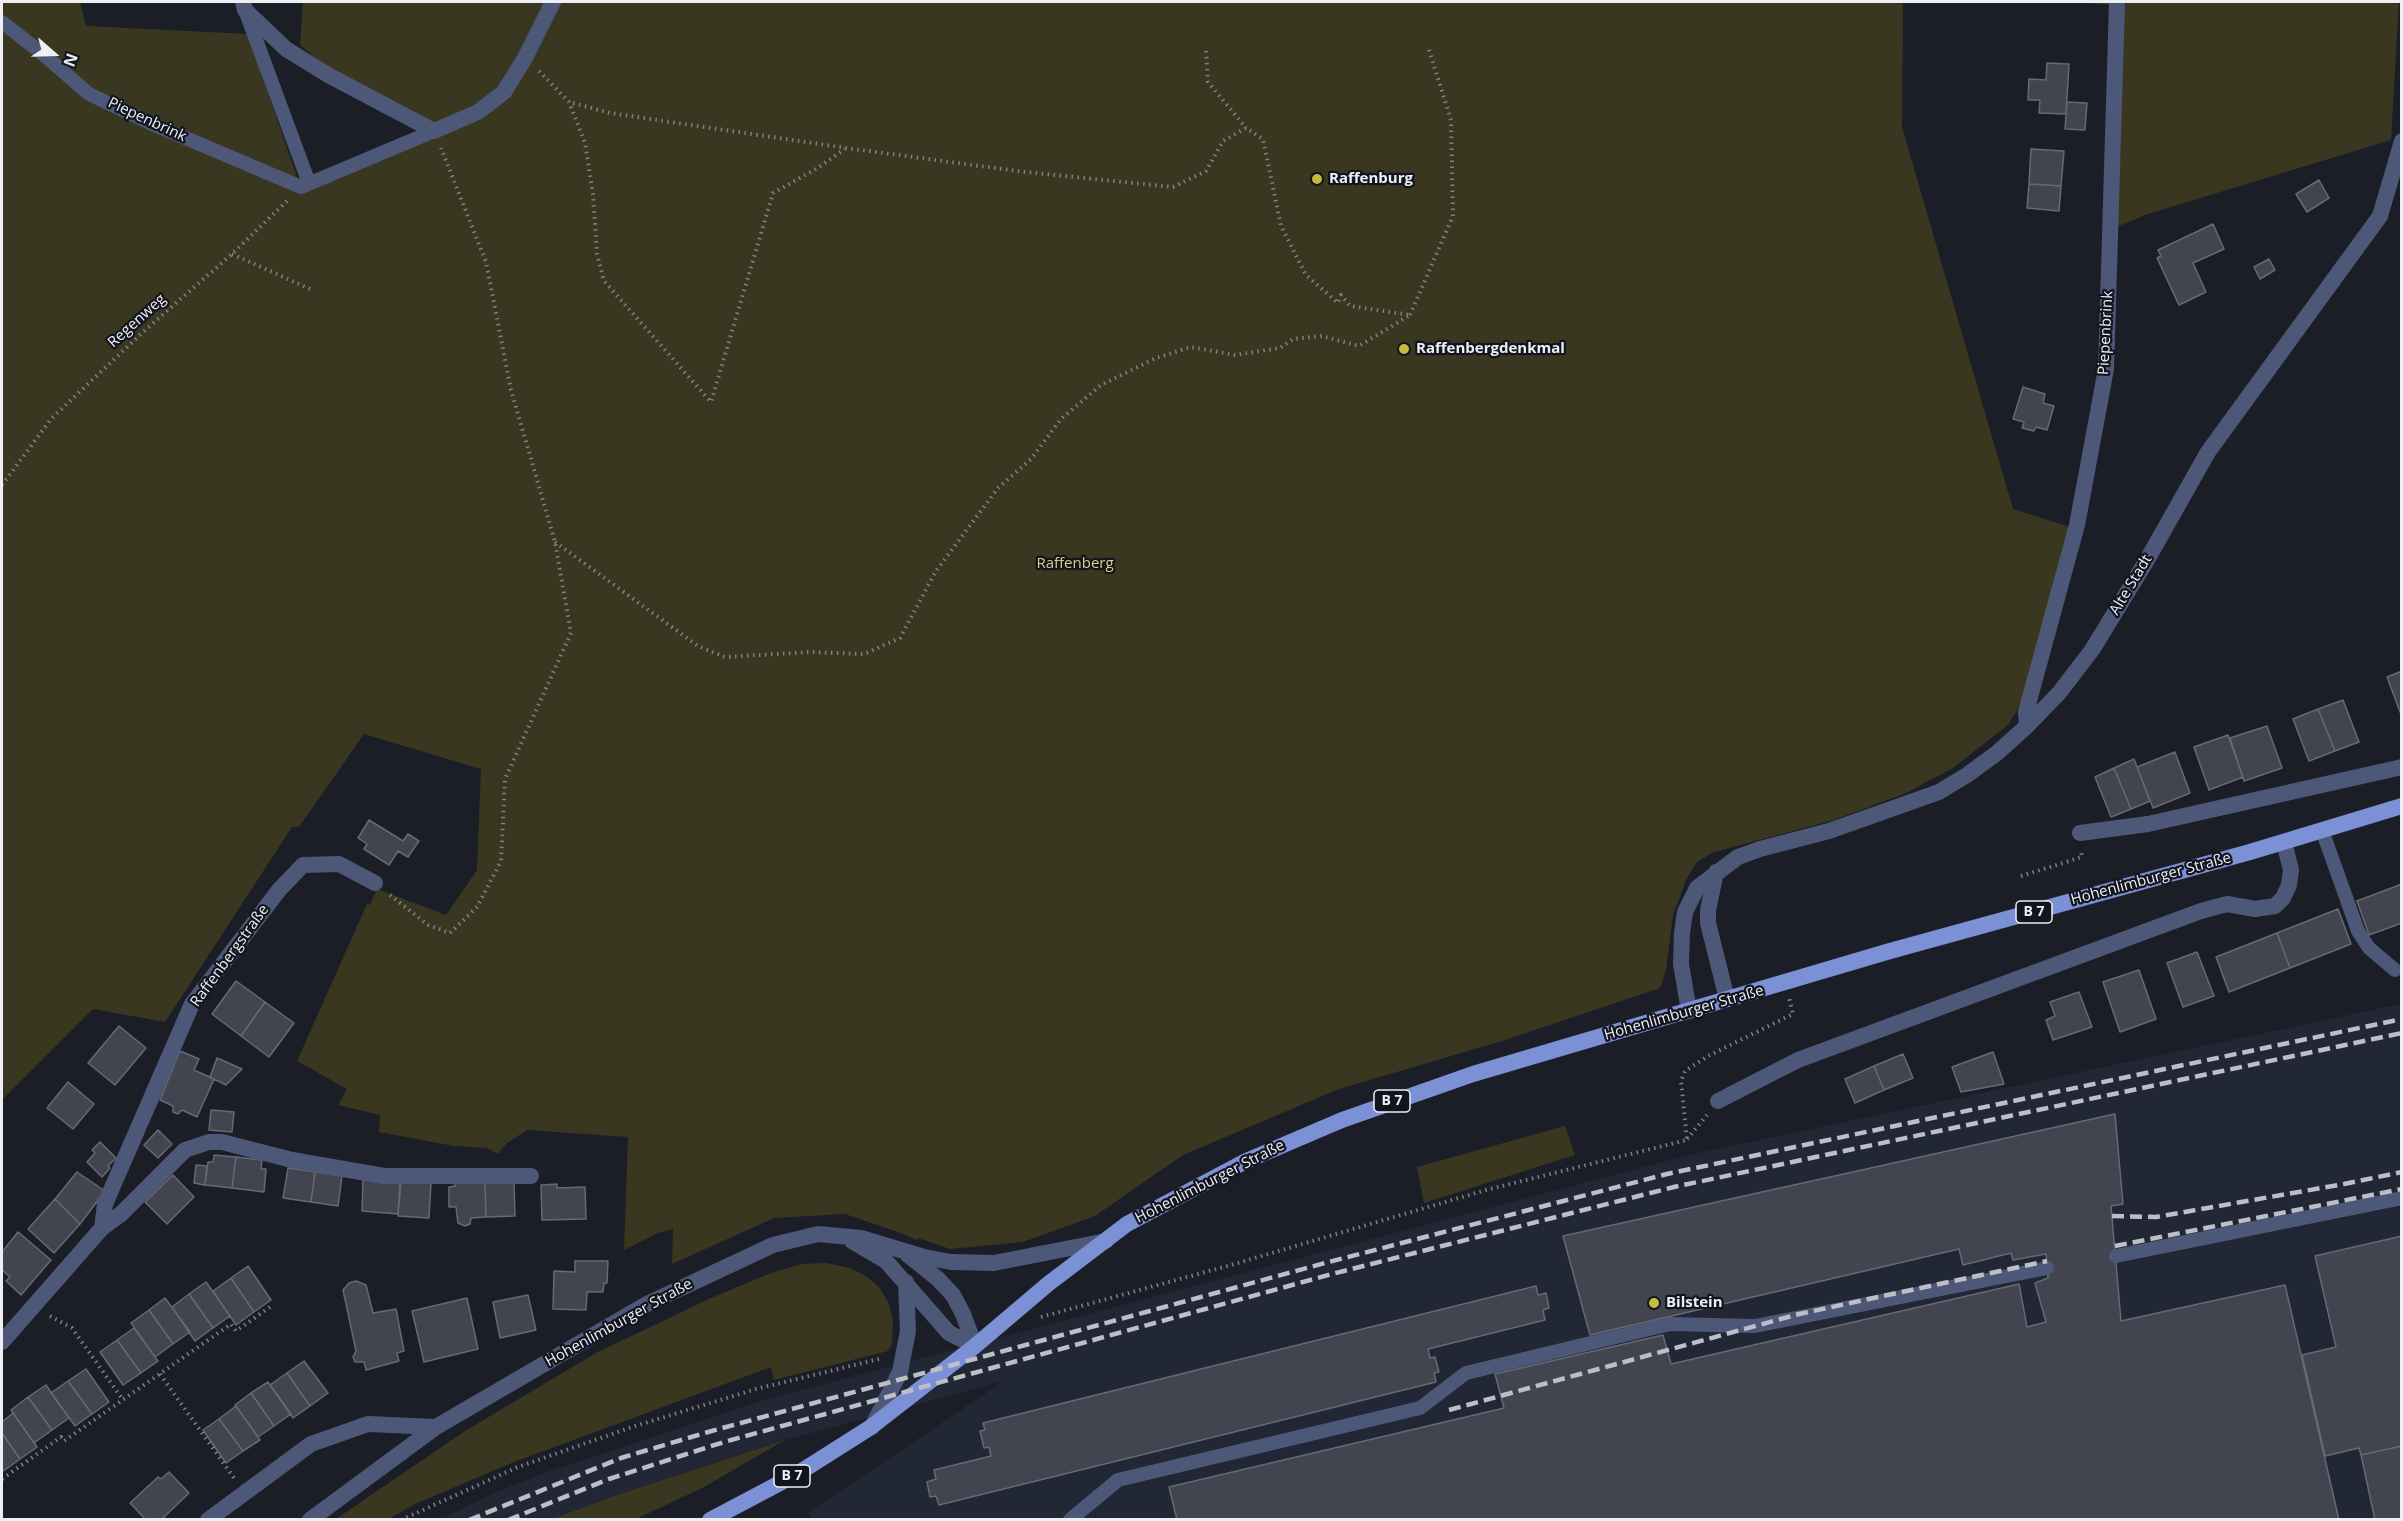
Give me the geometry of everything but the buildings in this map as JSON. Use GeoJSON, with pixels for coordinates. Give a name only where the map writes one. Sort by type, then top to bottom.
{"type":"FeatureCollection","features":[{"type":"Feature","properties":{"kind":"main road","name":"Hohenlimburger Straße"},"geometry":{"type":"LineString","coordinates":[[710,1520],[797,1474],[872,1427],[975,1346],[1039,1290],[1127,1224],[1246,1161],[1342,1120],[1443,1083],[1726,999],[2284,842],[2402,806]]}},
{"type":"Feature","properties":{"kind":"street"},"geometry":{"type":"LineString","coordinates":[[244,6],[286,49],[328,75],[434,131],[478,112],[504,92],[525,58],[553,2]]}},
{"type":"Feature","properties":{"kind":"street","name":"Piepenbrink"},"geometry":{"type":"LineString","coordinates":[[2027,726],[2026,712],[2077,525],[2106,369],[2117,2]]}},
{"type":"Feature","properties":{"kind":"street","name":"Alte Stadt"},"geometry":{"type":"LineString","coordinates":[[1689,1011],[1681,963],[1685,912],[1697,888],[1738,857],[1830,831],[1939,792],[1967,775],[2027,726],[2058,693],[2092,650],[2147,560],[2208,452],[2380,216],[2402,141]]}},
{"type":"Feature","properties":{"kind":"street"},"geometry":{"type":"LineString","coordinates":[[2079,833],[2148,824],[2402,767]]}},
{"type":"Feature","properties":{"kind":"street"},"geometry":{"type":"LineString","coordinates":[[1718,1101],[1798,1060],[2201,911],[2226,904],[2255,909],[2274,906],[2283,898],[2289,885],[2291,870],[2284,842]]}},
{"type":"Feature","properties":{"kind":"street","name":"Raffenbergstraße"},"geometry":{"type":"LineString","coordinates":[[102,1228],[105,1204],[192,1004],[279,890],[303,865],[339,864],[375,883]]}},
{"type":"Feature","properties":{"kind":"street"},"geometry":{"type":"LineString","coordinates":[[1716,872],[1708,910],[1708,923],[1726,999]]}},
{"type":"Feature","properties":{"kind":"street"},"geometry":{"type":"LineString","coordinates":[[2,1342],[102,1228],[122,1214],[185,1150],[209,1142],[222,1142],[291,1160],[384,1176],[531,1176]]}},
{"type":"Feature","properties":{"kind":"street","name":"Hohenlimburger Straße"},"geometry":{"type":"LineString","coordinates":[[310,1520],[436,1427],[647,1304],[773,1245],[794,1238],[818,1234],[845,1236],[861,1238],[951,1262],[994,1263],[1106,1241]]}},
{"type":"Feature","properties":{"kind":"street","name":"Hohenlimburger Straße"},"geometry":{"type":"LineString","coordinates":[[845,1236],[886,1262],[949,1333],[975,1346]]}},
{"type":"Feature","properties":{"kind":"street","name":"Hohenlimburger Straße"},"geometry":{"type":"LineString","coordinates":[[901,1250],[938,1279],[953,1295],[975,1346]]}},
{"type":"Feature","properties":{"kind":"street"},"geometry":{"type":"LineString","coordinates":[[872,1427],[900,1372],[908,1326],[906,1282]]}},
{"type":"Feature","properties":{"kind":"street"},"geometry":{"type":"LineString","coordinates":[[208,1520],[310,1444],[368,1424],[436,1427]]}},
{"type":"Feature","properties":{"kind":"lane"},"geometry":{"type":"LineString","coordinates":[[244,6],[305,185],[434,131]]}},
{"type":"Feature","properties":{"kind":"lane","name":"Piepenbrink"},"geometry":{"type":"LineString","coordinates":[[2,22],[45,55],[89,94],[150,123],[305,185]]}},
{"type":"Feature","properties":{"kind":"lane"},"geometry":{"type":"LineString","coordinates":[[2322,830],[2358,931],[2369,948],[2395,970]]}},
{"type":"Feature","properties":{"kind":"lane"},"geometry":{"type":"LineString","coordinates":[[2116,1256],[2402,1198]]}},
{"type":"Feature","properties":{"kind":"lane"},"geometry":{"type":"LineString","coordinates":[[1070,1520],[1118,1480],[1420,1408],[1466,1372],[1670,1324],[1755,1326],[2047,1268]]}},
{"type":"Feature","properties":{"kind":"path"},"geometry":{"type":"LineString","coordinates":[[555,542],[698,646],[725,657],[810,652],[864,654],[900,638],[936,571],[998,488],[1031,459],[1061,419],[1101,385],[1156,358],[1191,347],[1235,356],[1280,348],[1293,339],[1322,336],[1359,346],[1410,315],[1453,216],[1451,120],[1428,47]]}},
{"type":"Feature","properties":{"kind":"path"},"geometry":{"type":"LineString","coordinates":[[1206,51],[1208,82],[1246,128],[1263,139],[1281,225],[1306,275],[1338,303],[1341,295],[1350,306],[1410,315]]}},
{"type":"Feature","properties":{"kind":"path"},"geometry":{"type":"LineString","coordinates":[[525,58],[569,102],[585,143],[593,194],[597,254],[604,281],[711,402],[773,193],[816,169],[846,148]]}},
{"type":"Feature","properties":{"kind":"path"},"geometry":{"type":"LineString","coordinates":[[569,102],[610,113],[846,148],[1024,172],[1173,187],[1206,171],[1223,141],[1246,128]]}},
{"type":"Feature","properties":{"kind":"path"},"geometry":{"type":"LineString","coordinates":[[375,883],[428,925],[450,933],[477,907],[501,861],[505,778],[571,633],[555,542],[511,390],[486,262],[434,131]]}},
{"type":"Feature","properties":{"kind":"path","name":"Regenweg"},"geometry":{"type":"LineString","coordinates":[[2,485],[51,419],[305,185]]}},
{"type":"Feature","properties":{"kind":"path"},"geometry":{"type":"LineString","coordinates":[[232,254],[310,289]]}},
{"type":"Feature","properties":{"kind":"path"},"geometry":{"type":"LineString","coordinates":[[2021,876],[2082,857],[2079,833]]}},
{"type":"Feature","properties":{"kind":"path"},"geometry":{"type":"LineString","coordinates":[[1687,1140],[1682,1081],[1685,1071],[1708,1056],[1793,1014],[1786,983]]}},
{"type":"Feature","properties":{"kind":"path"},"geometry":{"type":"LineString","coordinates":[[1063,1311],[1231,1265],[1486,1190],[1687,1140],[1718,1101]]}},
{"type":"Feature","properties":{"kind":"path"},"geometry":{"type":"LineString","coordinates":[[2,1479],[61,1437],[64,1441],[231,1324],[236,1331],[273,1305]]}},
{"type":"Feature","properties":{"kind":"path"},"geometry":{"type":"LineString","coordinates":[[33,1306],[72,1328],[123,1400]]}},
{"type":"Feature","properties":{"kind":"path"},"geometry":{"type":"LineString","coordinates":[[402,1520],[518,1467],[632,1427],[756,1389],[879,1359]]}},
{"type":"Feature","properties":{"kind":"path"},"geometry":{"type":"LineString","coordinates":[[160,1374],[244,1491]]}},
{"type":"Feature","properties":{"kind":"shaded area"},"geometry":{"type":"Polygon","coordinates":[[[2401,1004],[2401,1519],[812,1519],[809,1512],[1004,1381],[785,1440],[617,1495],[552,1519],[439,1520],[496,1492],[549,1471],[768,1399],[1689,1155],[2401,1004]]]}},
{"type":"Feature","properties":{"kind":"green space","name":"Raffenberg"},"geometry":{"type":"Polygon","coordinates":[[[2,2],[80,2],[86,26],[248,34],[301,189],[434,131],[332,71],[300,45],[303,2],[1903,2],[1902,127],[2013,509],[2070,527],[2021,704],[2008,725],[1953,768],[1906,793],[1834,820],[1714,852],[1697,862],[1687,878],[1673,915],[1666,970],[1660,988],[1502,1041],[1339,1089],[1183,1155],[1095,1216],[1023,1242],[950,1249],[918,1238],[916,1240],[845,1214],[774,1218],[672,1264],[673,1229],[658,1233],[624,1250],[628,1137],[527,1130],[506,1144],[498,1154],[487,1148],[454,1146],[379,1132],[380,1115],[338,1105],[347,1089],[297,1061],[367,904],[370,905],[377,889],[446,915],[477,870],[481,769],[364,734],[299,827],[292,827],[165,1022],[93,1009],[2,1100],[2,2]]]}},
{"type":"Feature","properties":{"kind":"green space"},"geometry":{"type":"Polygon","coordinates":[[[2070,2],[2399,2],[2391,140],[2148,214],[2114,228],[2123,6],[2070,2]]]}},
{"type":"Feature","properties":{"kind":"green space"},"geometry":{"type":"Polygon","coordinates":[[[1565,1126],[1575,1155],[1424,1203],[1417,1167],[1565,1126]]]}},
{"type":"Feature","properties":{"kind":"green space"},"geometry":{"type":"Polygon","coordinates":[[[826,1263],[849,1268],[866,1276],[879,1287],[888,1302],[893,1320],[892,1343],[888,1351],[774,1380],[771,1367],[514,1462],[415,1504],[389,1519],[336,1519],[465,1431],[596,1353],[711,1298],[771,1273],[802,1264],[826,1263]]]}},
{"type":"Feature","properties":{"kind":"green space"},"geometry":{"type":"Polygon","coordinates":[[[785,1440],[704,1487],[636,1519],[552,1519],[617,1495],[785,1440]]]}},
{"type":"Feature","properties":{"kind":"railway"},"geometry":{"type":"LineString","coordinates":[[469,1520],[621,1458],[708,1432],[1325,1263],[1667,1174],[2402,1019]]}},
{"type":"Feature","properties":{"kind":"railway"},"geometry":{"type":"LineString","coordinates":[[508,1520],[609,1479],[724,1442],[1332,1274],[1674,1187],[2402,1033]]}},
{"type":"Feature","properties":{"kind":"railway"},"geometry":{"type":"LineString","coordinates":[[2112,1216],[2156,1217],[2402,1172]]}},
{"type":"Feature","properties":{"kind":"railway"},"geometry":{"type":"LineString","coordinates":[[2115,1246],[2402,1189]]}},
{"type":"Feature","properties":{"kind":"railway"},"geometry":{"type":"LineString","coordinates":[[1449,1410],[1799,1314],[2047,1261]]}},
{"type":"Feature","properties":{"kind":"place","name":"Raffenburg"},"geometry":{"type":"Point","coordinates":[1317,179]}},
{"type":"Feature","properties":{"kind":"place","name":"Raffenbergdenkmal"},"geometry":{"type":"Point","coordinates":[1404,349]}},
{"type":"Feature","properties":{"kind":"place","name":"Bilstein"},"geometry":{"type":"Point","coordinates":[1654,1303]}}]}
